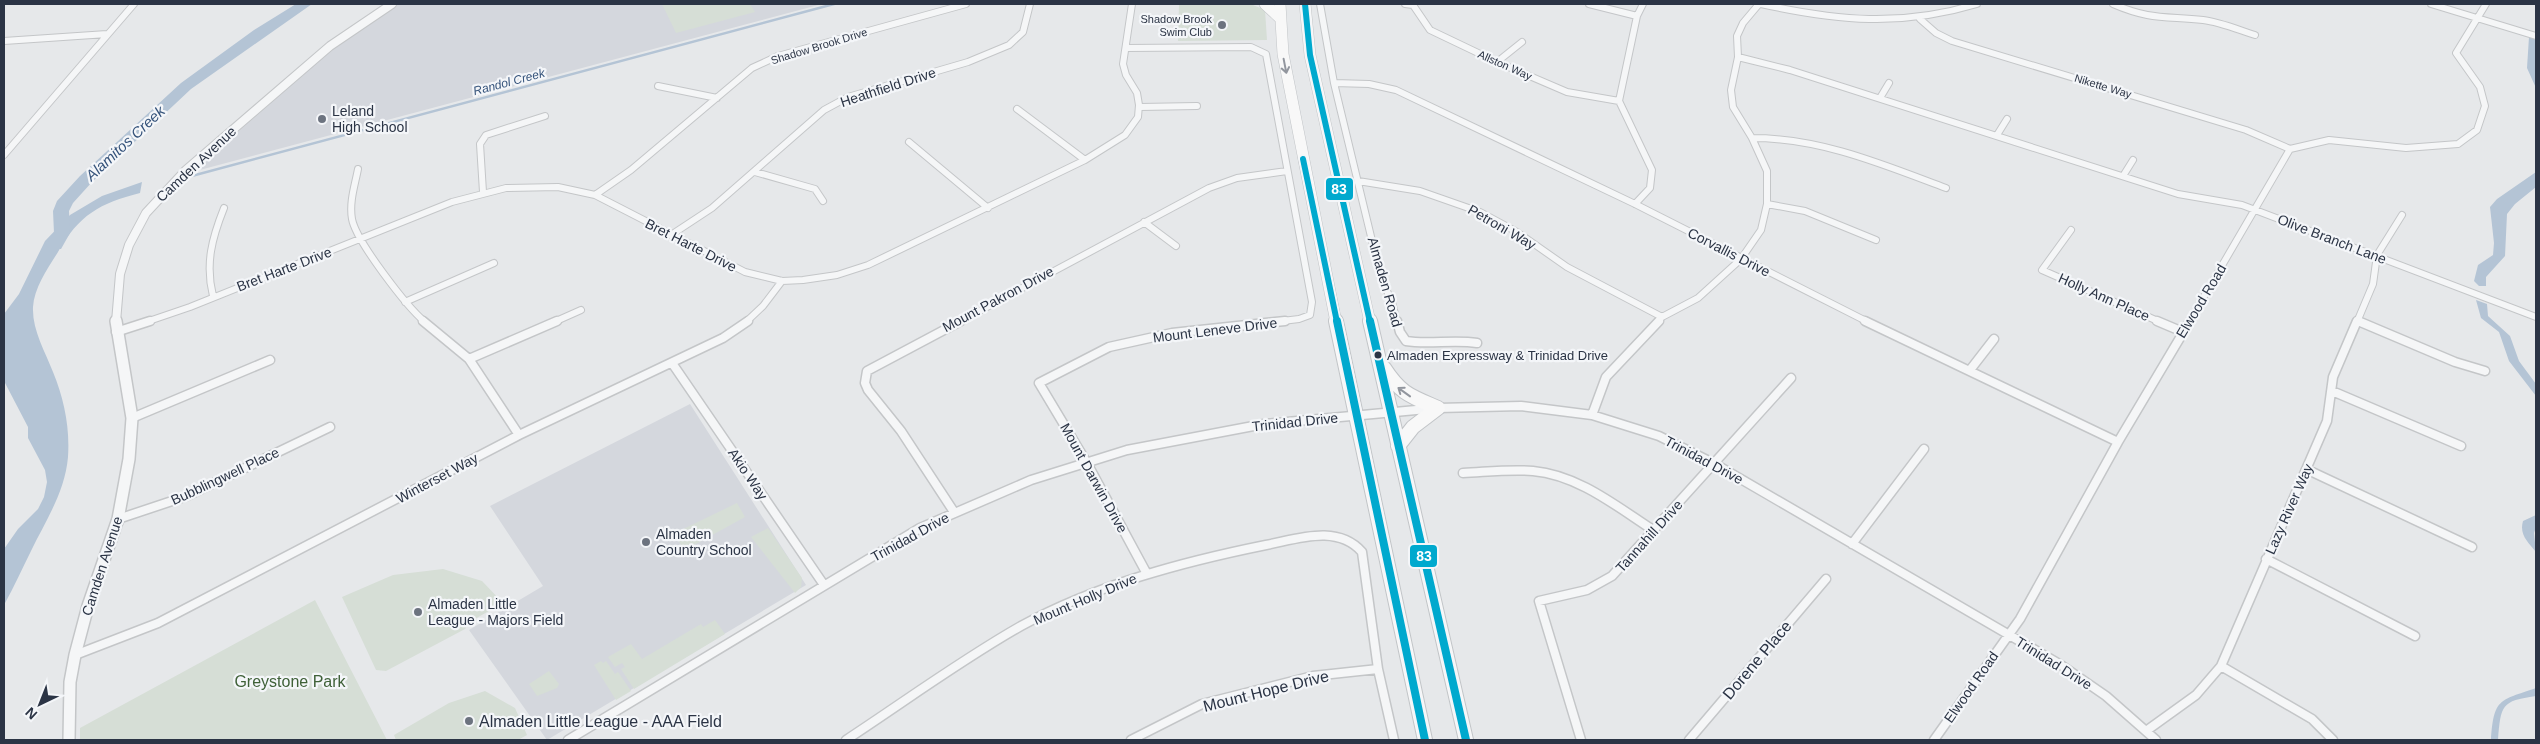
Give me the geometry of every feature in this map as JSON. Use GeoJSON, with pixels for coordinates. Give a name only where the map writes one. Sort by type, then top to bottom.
{"type":"FeatureCollection","features":[{"type":"Feature","properties":{"kind":"main road"},"geometry":{"type":"LineString","coordinates":[[1265,4],[1280,18]]}},
{"type":"Feature","properties":{"kind":"main road"},"geometry":{"type":"LineString","coordinates":[[1280,4],[1283,54],[1288,83],[1425,740]]}},
{"type":"Feature","properties":{"kind":"main road"},"geometry":{"type":"LineString","coordinates":[[1305,4],[1310,55],[1466,740]]}},
{"type":"Feature","properties":{"kind":"main road"},"geometry":{"type":"LineString","coordinates":[[1380,363],[1400,390],[1438,408],[1413,427],[1398,446]]}},
{"type":"Feature","properties":{"kind":"street"},"geometry":{"type":"LineString","coordinates":[[4,155],[134,4]]}},
{"type":"Feature","properties":{"kind":"street","name":"Camden Avenue"},"geometry":{"type":"LineString","coordinates":[[68,740],[70,682],[75,654],[88,606],[118,519],[128,467],[132,418],[116,332],[116,297],[124,257],[146,213],[164,192],[330,46],[392,4]]}},
{"type":"Feature","properties":{"kind":"street","name":"Shadow Brook Drive"},"geometry":{"type":"LineString","coordinates":[[595,195],[632,170],[752,68],[778,56],[966,4]]}},
{"type":"Feature","properties":{"kind":"street","name":"Heathfield Drive"},"geometry":{"type":"LineString","coordinates":[[671,234],[712,208],[824,110],[848,97],[968,62],[1009,45],[1023,32],[1030,4]]}},
{"type":"Feature","properties":{"kind":"street"},"geometry":{"type":"LineString","coordinates":[[1132,4],[1123,68],[1137,93],[1140,107],[1197,106]]}},
{"type":"Feature","properties":{"kind":"street","name":"Almaden Road"},"geometry":{"type":"LineString","coordinates":[[1320,4],[1334,83],[1381,278],[1392,302],[1402,338],[1411,343],[1458,340],[1477,343]]}},
{"type":"Feature","properties":{"kind":"street","name":"Allston Way"},"geometry":{"type":"LineString","coordinates":[[1405,4],[1413,5],[1430,30],[1497,62],[1567,92],[1619,101]]}},
{"type":"Feature","properties":{"kind":"street"},"geometry":{"type":"LineString","coordinates":[[1589,4],[1637,16]]}},
{"type":"Feature","properties":{"kind":"street"},"geometry":{"type":"LineString","coordinates":[[1635,204],[1650,188],[1652,170],[1619,101],[1637,16],[1642,4]]}},
{"type":"Feature","properties":{"kind":"street"},"geometry":{"type":"LineString","coordinates":[[1592,415],[1606,377],[1662,317],[1698,298],[1740,259],[1761,230],[1767,204],[1767,171],[1752,138],[1733,108],[1732,90],[1738,57],[1737,36],[1743,23],[1760,4],[1812,16],[1872,22],[1920,19],[1977,4]]}},
{"type":"Feature","properties":{"kind":"street"},"geometry":{"type":"LineString","coordinates":[[2113,4],[2136,14],[2163,19],[2205,20],[2255,35]]}},
{"type":"Feature","properties":{"kind":"street"},"geometry":{"type":"LineString","coordinates":[[2431,4],[2536,36]]}},
{"type":"Feature","properties":{"kind":"street"},"geometry":{"type":"LineString","coordinates":[[2290,149],[2309,143],[2329,140],[2406,148],[2458,144],[2478,130],[2486,106],[2480,87],[2456,53],[2476,17],[2486,4]]}},
{"type":"Feature","properties":{"kind":"street","name":"Nikette Way"},"geometry":{"type":"LineString","coordinates":[[1920,19],[1936,33],[1952,41],[2246,130],[2290,149]]}},
{"type":"Feature","properties":{"kind":"street"},"geometry":{"type":"LineString","coordinates":[[4,41],[107,34]]}},
{"type":"Feature","properties":{"kind":"street"},"geometry":{"type":"LineString","coordinates":[[1497,62],[1522,42]]}},
{"type":"Feature","properties":{"kind":"street"},"geometry":{"type":"LineString","coordinates":[[1126,48],[1251,47],[1261,49],[1268,57],[1287,171]]}},
{"type":"Feature","properties":{"kind":"street","name":"Olive Branch Lane"},"geometry":{"type":"LineString","coordinates":[[1738,57],[1766,63],[1880,98],[2178,194],[2223,200],[2256,210],[2536,317]]}},
{"type":"Feature","properties":{"kind":"street","name":"Corvallis Drive"},"geometry":{"type":"LineString","coordinates":[[1334,83],[1368,84],[1396,90],[1635,204],[1740,259],[2118,442]]}},
{"type":"Feature","properties":{"kind":"street"},"geometry":{"type":"LineString","coordinates":[[1880,98],[1889,83]]}},
{"type":"Feature","properties":{"kind":"street"},"geometry":{"type":"LineString","coordinates":[[658,86],[716,98]]}},
{"type":"Feature","properties":{"kind":"street","name":"Bret Harte Drive"},"geometry":{"type":"LineString","coordinates":[[116,332],[190,307],[213,296],[483,192],[516,186],[547,184],[572,188],[595,195],[745,272],[782,280],[837,275],[868,265],[1112,146],[1126,134],[1136,120],[1140,107]]}},
{"type":"Feature","properties":{"kind":"street"},"geometry":{"type":"LineString","coordinates":[[1017,108],[1085,160]]}},
{"type":"Feature","properties":{"kind":"street"},"geometry":{"type":"LineString","coordinates":[[483,192],[480,144],[486,135],[545,116]]}},
{"type":"Feature","properties":{"kind":"street"},"geometry":{"type":"LineString","coordinates":[[1997,135],[2007,119]]}},
{"type":"Feature","properties":{"kind":"street"},"geometry":{"type":"LineString","coordinates":[[1752,138],[1778,136],[1814,142],[1946,188]]}},
{"type":"Feature","properties":{"kind":"street"},"geometry":{"type":"LineString","coordinates":[[909,142],[988,208]]}},
{"type":"Feature","properties":{"kind":"street","name":"Elwood Road"},"geometry":{"type":"LineString","coordinates":[[1934,740],[2020,619],[2118,442],[2256,210],[2290,149]]}},
{"type":"Feature","properties":{"kind":"street"},"geometry":{"type":"LineString","coordinates":[[2123,176],[2133,160]]}},
{"type":"Feature","properties":{"kind":"street"},"geometry":{"type":"LineString","coordinates":[[358,169],[350,213],[352,224],[405,302],[469,359],[519,435]]}},
{"type":"Feature","properties":{"kind":"street","name":"Mount Pakron Drive"},"geometry":{"type":"LineString","coordinates":[[954,512],[901,431],[868,390],[865,383],[867,371],[1220,183],[1253,175],[1287,171]]}},
{"type":"Feature","properties":{"kind":"street","name":"Mount Leneve Drive"},"geometry":{"type":"LineString","coordinates":[[1039,383],[1109,347],[1172,333],[1299,319],[1310,315],[1312,302],[1287,171]]}},
{"type":"Feature","properties":{"kind":"street"},"geometry":{"type":"LineString","coordinates":[[755,172],[815,189],[823,201]]}},
{"type":"Feature","properties":{"kind":"street","name":"Petroni Way"},"geometry":{"type":"LineString","coordinates":[[1358,181],[1390,183],[1437,194],[1470,207],[1517,232],[1554,258],[1662,317]]}},
{"type":"Feature","properties":{"kind":"street"},"geometry":{"type":"LineString","coordinates":[[1767,204],[1805,211],[1876,240]]}},
{"type":"Feature","properties":{"kind":"street"},"geometry":{"type":"LineString","coordinates":[[213,296],[208,278],[212,238],[224,208]]}},
{"type":"Feature","properties":{"kind":"street"},"geometry":{"type":"LineString","coordinates":[[2376,256],[2402,215]]}},
{"type":"Feature","properties":{"kind":"street"},"geometry":{"type":"LineString","coordinates":[[1144,222],[1176,246]]}},
{"type":"Feature","properties":{"kind":"street","name":"Holly Ann Place"},"geometry":{"type":"LineString","coordinates":[[2071,230],[2042,270],[2183,332]]}},
{"type":"Feature","properties":{"kind":"street","name":"Lazy River Way"},"geometry":{"type":"LineString","coordinates":[[2146,731],[2196,695],[2221,666],[2266,560],[2308,470],[2327,421],[2333,377],[2372,284],[2372,268],[2376,256]]}},
{"type":"Feature","properties":{"kind":"street"},"geometry":{"type":"LineString","coordinates":[[405,302],[494,263]]}},
{"type":"Feature","properties":{"kind":"street","name":"Winterset Way"},"geometry":{"type":"LineString","coordinates":[[75,654],[158,623],[519,435],[742,327],[760,312],[782,280]]}},
{"type":"Feature","properties":{"kind":"street"},"geometry":{"type":"LineString","coordinates":[[469,359],[581,310]]}},
{"type":"Feature","properties":{"kind":"street"},"geometry":{"type":"LineString","coordinates":[[2358,321],[2455,362],[2486,371]]}},
{"type":"Feature","properties":{"kind":"street"},"geometry":{"type":"LineString","coordinates":[[1970,370],[1994,340]]}},
{"type":"Feature","properties":{"kind":"street"},"geometry":{"type":"LineString","coordinates":[[132,418],[176,402],[270,360]]}},
{"type":"Feature","properties":{"kind":"street","name":"Akio Way"},"geometry":{"type":"LineString","coordinates":[[672,362],[824,585]]}},
{"type":"Feature","properties":{"kind":"street","name":"Tannahill Drive"},"geometry":{"type":"LineString","coordinates":[[1581,740],[1539,601],[1587,590],[1612,576],[1791,378]]}},
{"type":"Feature","properties":{"kind":"street","name":"Mount Darwin Drive"},"geometry":{"type":"LineString","coordinates":[[1039,383],[1086,462],[1147,574]]}},
{"type":"Feature","properties":{"kind":"street"},"geometry":{"type":"LineString","coordinates":[[2332,392],[2461,446]]}},
{"type":"Feature","properties":{"kind":"street","name":"Trinidad Drive"},"geometry":{"type":"LineString","coordinates":[[568,740],[784,612],[824,585],[920,528],[1031,480],[1127,450],[1242,428],[1438,408],[1521,406],[1592,415],[1659,436],[1715,464],[2061,665],[2106,696],[2156,740]]}},
{"type":"Feature","properties":{"kind":"street","name":"Bubblingwell Place"},"geometry":{"type":"LineString","coordinates":[[118,519],[188,496],[330,426]]}},
{"type":"Feature","properties":{"kind":"street"},"geometry":{"type":"LineString","coordinates":[[1852,544],[1924,449]]}},
{"type":"Feature","properties":{"kind":"street"},"geometry":{"type":"LineString","coordinates":[[1463,473],[1524,470],[1555,474],[1587,488],[1653,530]]}},
{"type":"Feature","properties":{"kind":"street"},"geometry":{"type":"LineString","coordinates":[[2308,470],[2472,547]]}},
{"type":"Feature","properties":{"kind":"street","name":"Mount Holly Drive"},"geometry":{"type":"LineString","coordinates":[[846,740],[1028,624],[1147,574],[1226,552],[1297,539],[1335,536],[1353,542],[1362,552],[1378,669]]}},
{"type":"Feature","properties":{"kind":"street"},"geometry":{"type":"LineString","coordinates":[[2266,560],[2415,636]]}},
{"type":"Feature","properties":{"kind":"street","name":"Dorene Place"},"geometry":{"type":"LineString","coordinates":[[1689,740],[1826,579]]}},
{"type":"Feature","properties":{"kind":"street"},"geometry":{"type":"LineString","coordinates":[[2221,666],[2312,720],[2333,740]]}},
{"type":"Feature","properties":{"kind":"street"},"geometry":{"type":"LineString","coordinates":[[1378,669],[1394,740]]}},
{"type":"Feature","properties":{"kind":"street","name":"Mount Hope Drive"},"geometry":{"type":"LineString","coordinates":[[1131,740],[1202,704],[1313,676],[1378,669]]}},
{"type":"Feature","properties":{"kind":"shaded area","name":"Leland High School"},"geometry":{"type":"Polygon","coordinates":[[[394,4],[822,4],[196,171],[308,66],[394,4]]]}},
{"type":"Feature","properties":{"kind":"shaded area","name":"Almaden Country School"},"geometry":{"type":"Polygon","coordinates":[[[690,404],[806,585],[547,740],[469,630],[543,586],[490,506],[690,404]]]}},
{"type":"Feature","properties":{"kind":"green space"},"geometry":{"type":"Polygon","coordinates":[[[662,4],[750,4],[755,12],[676,33],[662,4]]]}},
{"type":"Feature","properties":{"kind":"green space","name":"Shadow Brook Swim Club"},"geometry":{"type":"Polygon","coordinates":[[[1179,5],[1253,5],[1265,10],[1267,40],[1178,41],[1179,5]]]}},
{"type":"Feature","properties":{"kind":"green space"},"geometry":{"type":"Polygon","coordinates":[[[737,503],[745,517],[685,550],[673,534],[737,503]]]}},
{"type":"Feature","properties":{"kind":"green space"},"geometry":{"type":"Polygon","coordinates":[[[768,528],[802,578],[801,587],[795,593],[751,537],[768,528]]]}},
{"type":"Feature","properties":{"kind":"green space","name":"Almaden Little League - Majors Field"},"geometry":{"type":"Polygon","coordinates":[[[443,569],[482,581],[503,603],[473,620],[465,629],[386,671],[376,670],[342,597],[393,575],[443,569]]]}},
{"type":"Feature","properties":{"kind":"green space","name":"Greystone Park"},"geometry":{"type":"Polygon","coordinates":[[[315,600],[387,740],[80,740],[80,728],[315,600]]]}},
{"type":"Feature","properties":{"kind":"green space"},"geometry":{"type":"Polygon","coordinates":[[[715,620],[725,634],[634,689],[621,669],[625,667],[622,663],[615,667],[608,657],[631,644],[642,659],[701,624],[703,627],[715,620]]]}},
{"type":"Feature","properties":{"kind":"green space"},"geometry":{"type":"Polygon","coordinates":[[[601,661],[603,663],[606,661],[615,674],[618,672],[631,691],[616,700],[594,665],[601,661]]]}},
{"type":"Feature","properties":{"kind":"green space"},"geometry":{"type":"Polygon","coordinates":[[[549,671],[559,684],[557,688],[537,696],[529,684],[549,671]]]}},
{"type":"Feature","properties":{"kind":"green space","name":"Almaden Little League - AAA Field"},"geometry":{"type":"Polygon","coordinates":[[[485,691],[515,708],[527,735],[518,740],[396,740],[394,735],[449,703],[485,691]]]}},
{"type":"Feature","properties":{"kind":"water"},"geometry":{"type":"Polygon","coordinates":[[[2529,37],[2536,39],[2536,88],[2527,68],[2529,37]]]}},
{"type":"Feature","properties":{"kind":"water"},"geometry":{"type":"Polygon","coordinates":[[[2536,172],[2536,187],[2515,204],[2507,214],[2505,256],[2486,277],[2486,286],[2479,286],[2474,281],[2478,265],[2493,255],[2494,243],[2490,207],[2497,199],[2536,172]]]}},
{"type":"Feature","properties":{"kind":"water"},"geometry":{"type":"Polygon","coordinates":[[[142,182],[140,193],[102,206],[92,212],[74,229],[46,271],[36,293],[33,316],[63,403],[67,424],[68,457],[63,482],[54,506],[4,605],[4,549],[18,529],[38,509],[44,497],[47,482],[45,470],[28,438],[28,427],[4,381],[4,314],[19,294],[45,241],[70,215],[102,196],[142,182]]]}},
{"type":"Feature","properties":{"kind":"water"},"geometry":{"type":"Polygon","coordinates":[[[2476,300],[2487,304],[2488,316],[2510,336],[2519,361],[2536,384],[2536,396],[2509,361],[2499,332],[2481,318],[2476,300]]]}},
{"type":"Feature","properties":{"kind":"water"},"geometry":{"type":"Polygon","coordinates":[[[2536,515],[2534,533],[2536,552],[2525,538],[2522,526],[2523,521],[2536,515]]]}},
{"type":"Feature","properties":{"kind":"water"},"geometry":{"type":"Polygon","coordinates":[[[2536,688],[2536,696],[2516,700],[2505,707],[2500,719],[2498,740],[2491,740],[2494,716],[2501,703],[2506,699],[2536,688]]]}},
{"type":"Feature","properties":{"kind":"waterway","name":"Alamitos Creek"},"geometry":{"type":"LineString","coordinates":[[55,245],[62,233],[61,211],[65,201],[86,179],[186,86],[259,33],[305,4]]}},
{"type":"Feature","properties":{"kind":"waterway","name":"Randol Creek"},"geometry":{"type":"LineString","coordinates":[[188,177],[834,4]]}},
{"type":"Feature","properties":{"kind":"transit line","name":"83"},"geometry":{"type":"LineString","coordinates":[[1305,4],[1310,55],[1328,140],[1466,740]]}},
{"type":"Feature","properties":{"kind":"transit line","name":"83"},"geometry":{"type":"LineString","coordinates":[[1303,159],[1425,740]]}},
{"type":"Feature","properties":{"kind":"place","name":"Shadow Brook Swim Club"},"geometry":{"type":"Point","coordinates":[1222,25]}},
{"type":"Feature","properties":{"kind":"place","name":"Leland High School"},"geometry":{"type":"Point","coordinates":[322,119]}},
{"type":"Feature","properties":{"kind":"place","name":"Almaden Expressway & Trinidad Drive"},"geometry":{"type":"Point","coordinates":[1378,355]}},
{"type":"Feature","properties":{"kind":"place","name":"Almaden Country School"},"geometry":{"type":"Point","coordinates":[646,542]}},
{"type":"Feature","properties":{"kind":"place","name":"Almaden Little League - Majors Field"},"geometry":{"type":"Point","coordinates":[418,612]}},
{"type":"Feature","properties":{"kind":"place","name":"Almaden Little League - AAA Field"},"geometry":{"type":"Point","coordinates":[469,721]}}]}
